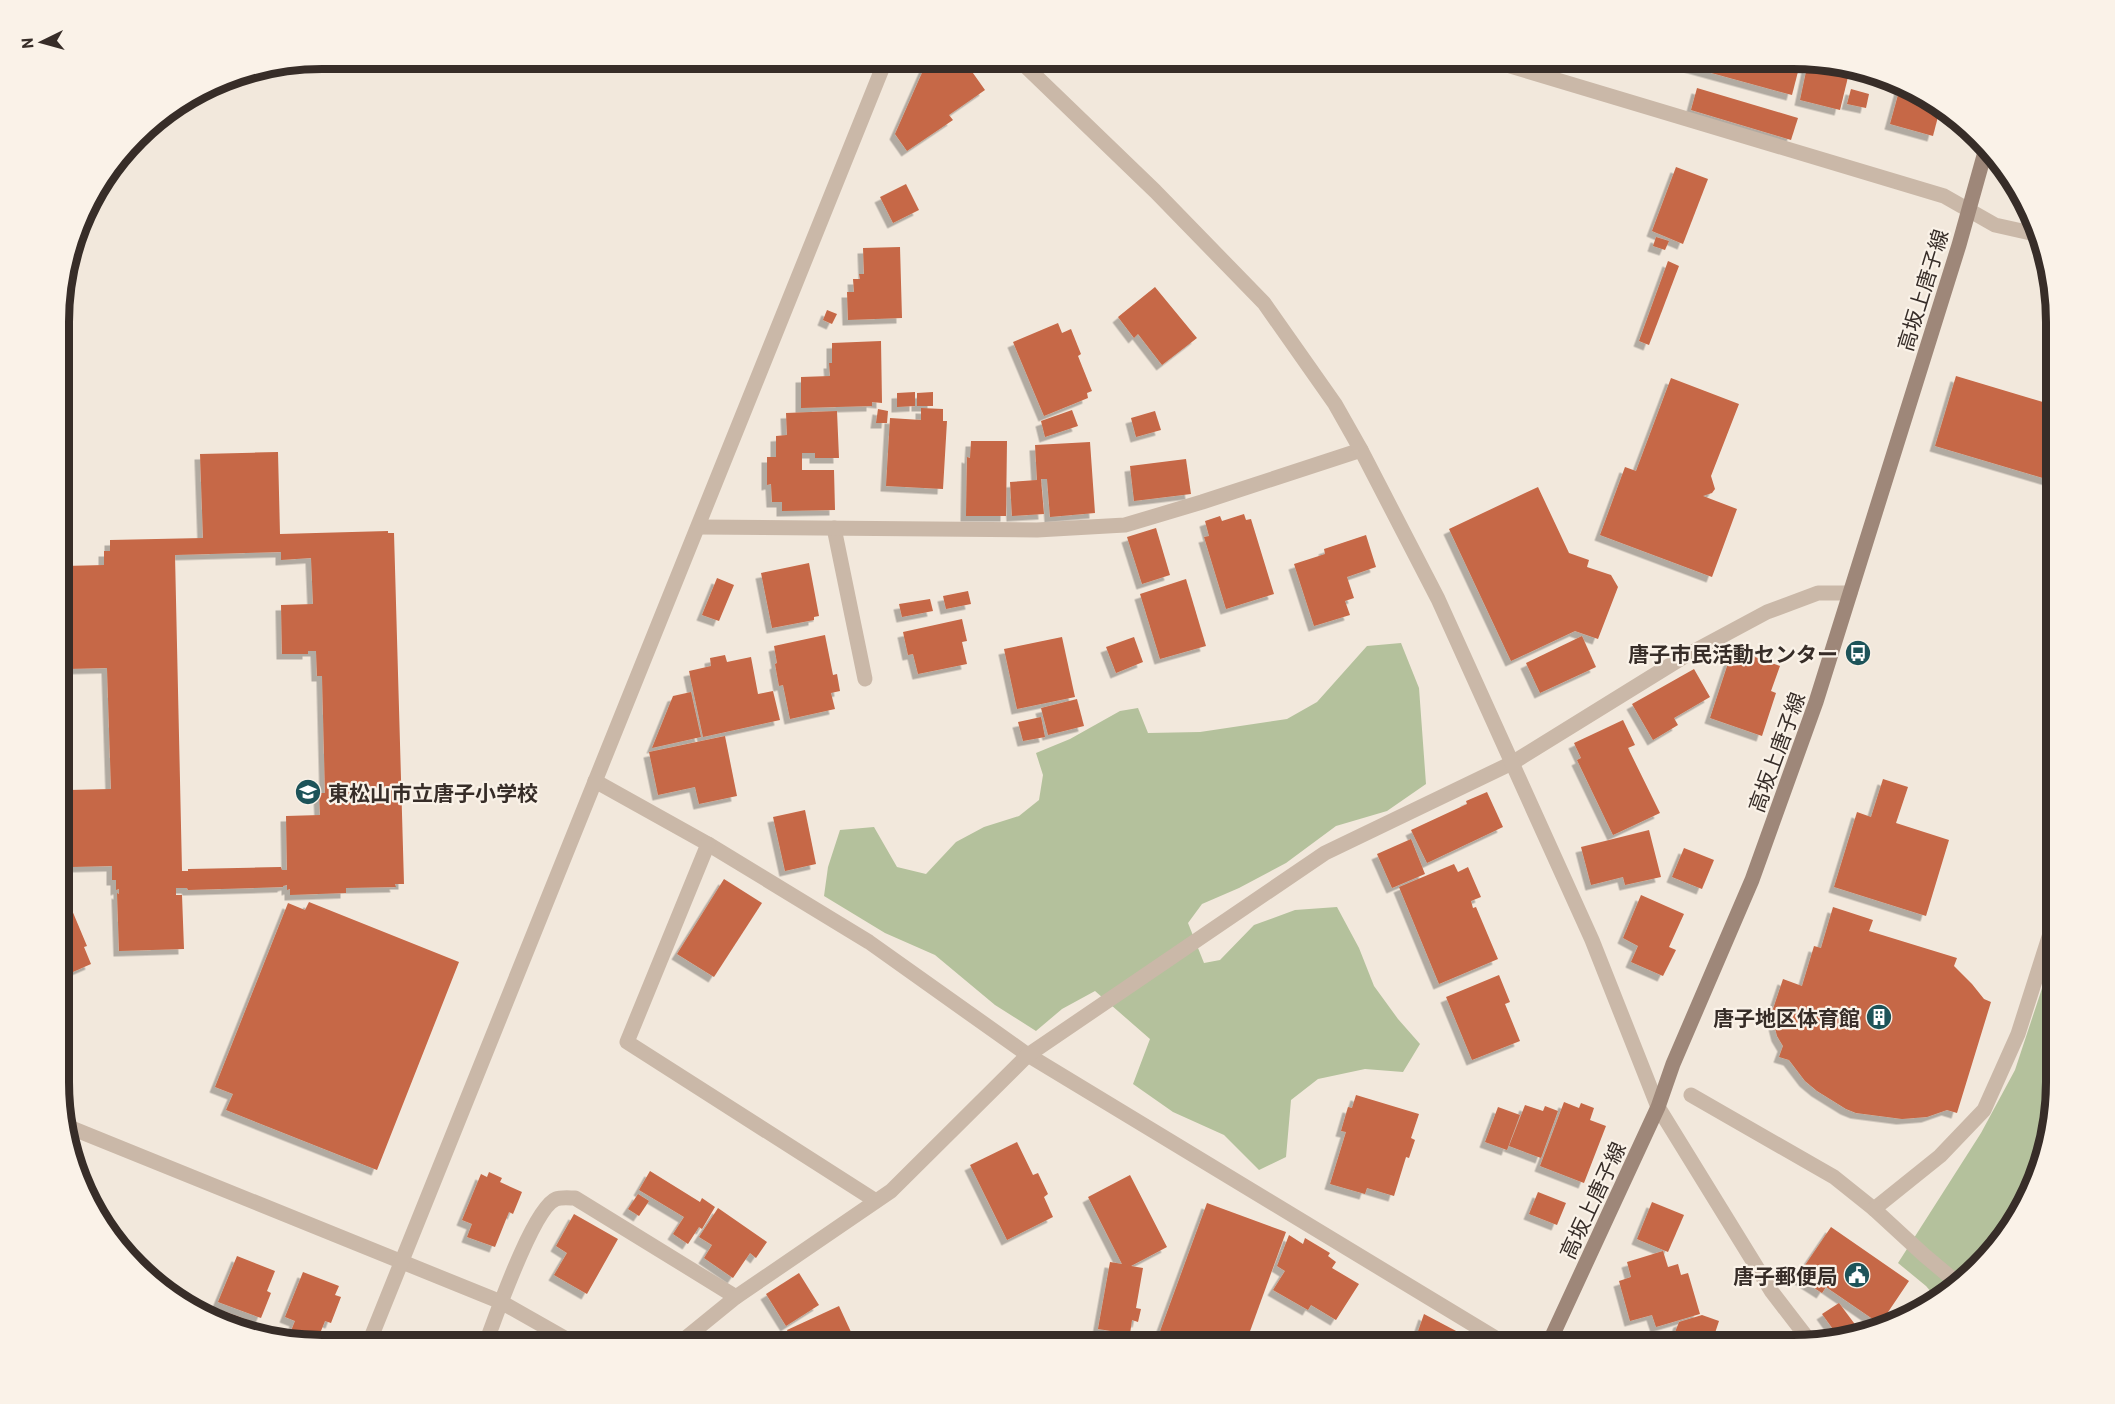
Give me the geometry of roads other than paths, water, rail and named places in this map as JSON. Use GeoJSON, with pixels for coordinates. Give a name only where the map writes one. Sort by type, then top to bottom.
{"type":"FeatureCollection","features":[{"type":"Feature","properties":{"kind":"main road","name":"高坂上唐子線"},"geometry":{"type":"LineString","coordinates":[[1553,1335],[1658,1107],[1673,1064],[1752,880],[1816,702],[1984,156]]}},
{"type":"Feature","properties":{"kind":"street"},"geometry":{"type":"LineString","coordinates":[[372,1335],[882,69]]}},
{"type":"Feature","properties":{"kind":"street"},"geometry":{"type":"LineString","coordinates":[[1029,69],[1155,191],[1264,303],[1335,404],[1438,599],[1592,940],[1658,1107],[1772,1292],[1805,1334]]}},
{"type":"Feature","properties":{"kind":"street"},"geometry":{"type":"LineString","coordinates":[[1523,69],[1944,196],[1995,225],[2030,233]]}},
{"type":"Feature","properties":{"kind":"street"},"geometry":{"type":"LineString","coordinates":[[699,527],[1037,530],[1125,525],[1361,450]]}},
{"type":"Feature","properties":{"kind":"street"},"geometry":{"type":"LineString","coordinates":[[834,528],[865,679]]}},
{"type":"Feature","properties":{"kind":"street"},"geometry":{"type":"LineString","coordinates":[[689,1335],[736,1297],[891,1191],[1028,1055],[1326,853],[1512,763],[1685,656],[1767,612],[1818,593],[1850,593]]}},
{"type":"Feature","properties":{"kind":"street"},"geometry":{"type":"LineString","coordinates":[[595,781],[708,844],[868,942],[1028,1055],[1490,1335]]}},
{"type":"Feature","properties":{"kind":"street"},"geometry":{"type":"LineString","coordinates":[[708,844],[627,1042],[876,1201]]}},
{"type":"Feature","properties":{"kind":"street"},"geometry":{"type":"LineString","coordinates":[[1875,1209],[1940,1156],[1984,1110],[2018,1034],[2046,946]]}},
{"type":"Feature","properties":{"kind":"street"},"geometry":{"type":"LineString","coordinates":[[1691,1095],[1834,1177],[1875,1209],[1924,1256],[1952,1279]]}},
{"type":"Feature","properties":{"kind":"street"},"geometry":{"type":"LineString","coordinates":[[74,1129],[501,1302],[559,1335]]}},
{"type":"Feature","properties":{"kind":"street"},"geometry":{"type":"LineString","coordinates":[[489,1335],[534,1225],[543,1209],[557,1198],[575,1198],[736,1297]]}},
{"type":"Feature","properties":{"kind":"place","name":"唐子市民活動センター"},"geometry":{"type":"Point","coordinates":[1858,653]}},
{"type":"Feature","properties":{"kind":"place","name":"東松山市立唐子小学校"},"geometry":{"type":"Point","coordinates":[308,792]}},
{"type":"Feature","properties":{"kind":"place","name":"唐子地区体育館"},"geometry":{"type":"Point","coordinates":[1879,1017]}},
{"type":"Feature","properties":{"kind":"place","name":"唐子郵便局"},"geometry":{"type":"Point","coordinates":[1857,1275]}}]}
